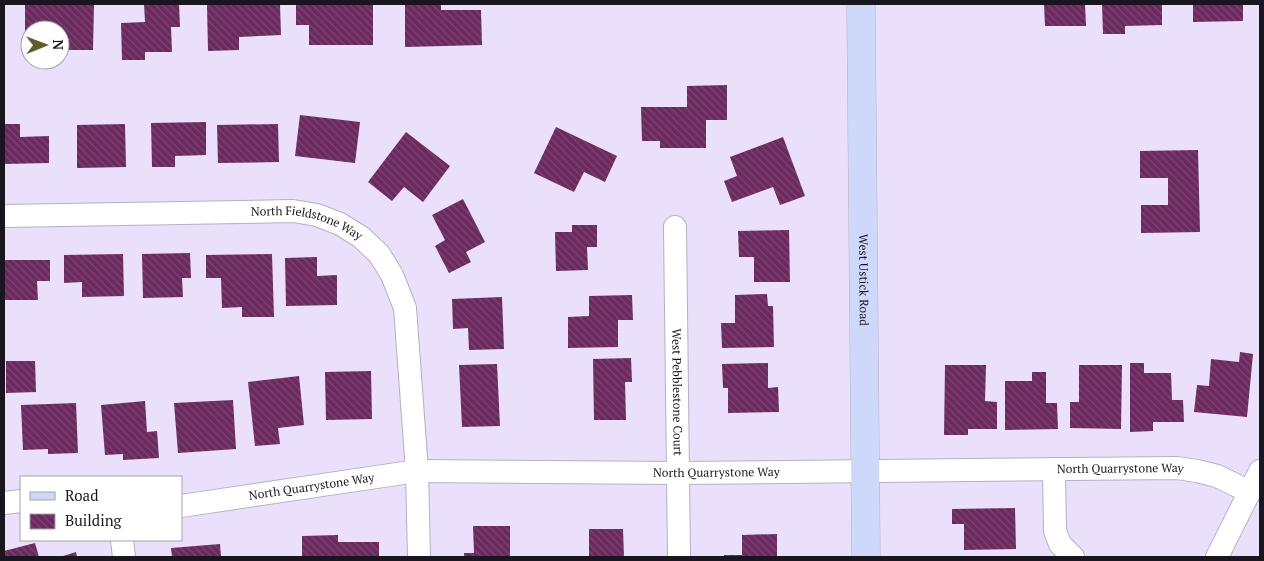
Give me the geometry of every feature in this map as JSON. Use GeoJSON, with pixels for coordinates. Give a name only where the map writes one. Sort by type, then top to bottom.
{"type":"FeatureCollection","features":[{"type":"Feature","properties":{"kind":"main road","name":"West Ustick Road"},"geometry":{"type":"LineString","coordinates":[[861,4],[866,557]]}},
{"type":"Feature","properties":{"kind":"street","name":"North Fieldstone Way"},"geometry":{"type":"LineString","coordinates":[[4,216],[294,211],[317,215],[340,224],[361,237],[379,254],[392,275],[405,308],[417,471],[419,557]]}},
{"type":"Feature","properties":{"kind":"street","name":"West Pebblestone Court"},"geometry":{"type":"LineString","coordinates":[[675,227],[679,557]]}},
{"type":"Feature","properties":{"kind":"street","name":"North Quarrystone Way"},"geometry":{"type":"LineString","coordinates":[[182,506],[417,471],[678,473],[1177,468],[1217,476],[1250,492]]}},
{"type":"Feature","properties":{"kind":"street"},"geometry":{"type":"LineString","coordinates":[[1054,469],[1055,531],[1060,544],[1073,557]]}},
{"type":"Feature","properties":{"kind":"street"},"geometry":{"type":"LineString","coordinates":[[1217,557],[1260,471]]}},
{"type":"Feature","properties":{"kind":"street"},"geometry":{"type":"LineString","coordinates":[[4,503],[20,501]]}},
{"type":"Feature","properties":{"kind":"street"},"geometry":{"type":"LineString","coordinates":[[122,541],[124,557]]}},
{"type":"Feature","properties":{"kind":"building"},"geometry":{"type":"Polygon","coordinates":[[[144,4],[179,4],[180,27],[171,27],[172,52],[145,52],[145,60],[122,60],[121,23],[145,22],[144,4]]]}},
{"type":"Feature","properties":{"kind":"building"},"geometry":{"type":"Polygon","coordinates":[[[280,4],[281,35],[239,37],[239,50],[208,51],[207,5],[280,4]]]}},
{"type":"Feature","properties":{"kind":"building"},"geometry":{"type":"Polygon","coordinates":[[[296,4],[373,4],[373,45],[309,45],[309,25],[296,25],[296,4]]]}},
{"type":"Feature","properties":{"kind":"building"},"geometry":{"type":"Polygon","coordinates":[[[405,4],[441,4],[441,10],[481,10],[482,45],[405,47],[405,4]]]}},
{"type":"Feature","properties":{"kind":"building"},"geometry":{"type":"Polygon","coordinates":[[[1044,4],[1085,4],[1086,26],[1045,26],[1044,4]]]}},
{"type":"Feature","properties":{"kind":"building"},"geometry":{"type":"Polygon","coordinates":[[[1102,4],[1162,4],[1162,25],[1125,26],[1125,34],[1103,34],[1102,4]]]}},
{"type":"Feature","properties":{"kind":"building"},"geometry":{"type":"Polygon","coordinates":[[[1193,4],[1243,4],[1243,21],[1193,22],[1193,4]]]}},
{"type":"Feature","properties":{"kind":"building"},"geometry":{"type":"Polygon","coordinates":[[[25,5],[94,5],[93,50],[70,50],[70,20],[25,20],[25,5]]]}},
{"type":"Feature","properties":{"kind":"building"},"geometry":{"type":"Polygon","coordinates":[[[727,85],[727,120],[706,120],[706,148],[660,148],[660,141],[642,141],[641,107],[687,107],[687,86],[727,85]]]}},
{"type":"Feature","properties":{"kind":"building"},"geometry":{"type":"Polygon","coordinates":[[[300,115],[360,122],[355,163],[295,156],[300,115]]]}},
{"type":"Feature","properties":{"kind":"building"},"geometry":{"type":"Polygon","coordinates":[[[206,122],[206,155],[175,156],[175,167],[152,167],[151,123],[206,122]]]}},
{"type":"Feature","properties":{"kind":"building"},"geometry":{"type":"Polygon","coordinates":[[[4,124],[20,124],[20,137],[49,136],[49,163],[4,164],[4,124]]]}},
{"type":"Feature","properties":{"kind":"building"},"geometry":{"type":"Polygon","coordinates":[[[125,124],[126,167],[77,168],[77,125],[125,124]]]}},
{"type":"Feature","properties":{"kind":"building"},"geometry":{"type":"Polygon","coordinates":[[[278,124],[279,162],[218,163],[217,125],[278,124]]]}},
{"type":"Feature","properties":{"kind":"building"},"geometry":{"type":"Polygon","coordinates":[[[556,127],[617,156],[605,182],[584,172],[574,192],[534,173],[556,127]]]}},
{"type":"Feature","properties":{"kind":"building"},"geometry":{"type":"Polygon","coordinates":[[[406,132],[450,166],[423,202],[404,187],[392,201],[368,182],[406,132]]]}},
{"type":"Feature","properties":{"kind":"building"},"geometry":{"type":"Polygon","coordinates":[[[783,137],[805,196],[780,205],[773,187],[732,202],[724,181],[737,176],[730,157],[783,137]]]}},
{"type":"Feature","properties":{"kind":"building"},"geometry":{"type":"Polygon","coordinates":[[[1198,150],[1200,232],[1141,233],[1141,205],[1168,205],[1168,178],[1140,178],[1140,151],[1198,150]]]}},
{"type":"Feature","properties":{"kind":"building"},"geometry":{"type":"Polygon","coordinates":[[[463,199],[485,242],[466,252],[471,262],[449,273],[435,246],[445,240],[432,215],[463,199]]]}},
{"type":"Feature","properties":{"kind":"building"},"geometry":{"type":"Polygon","coordinates":[[[572,225],[597,225],[597,247],[587,247],[588,270],[556,271],[555,232],[572,232],[572,225]]]}},
{"type":"Feature","properties":{"kind":"building"},"geometry":{"type":"Polygon","coordinates":[[[789,230],[790,282],[754,282],[754,257],[739,257],[738,231],[789,230]]]}},
{"type":"Feature","properties":{"kind":"building"},"geometry":{"type":"Polygon","coordinates":[[[190,253],[191,278],[182,278],[183,297],[143,298],[142,254],[190,253]]]}},
{"type":"Feature","properties":{"kind":"building"},"geometry":{"type":"Polygon","coordinates":[[[123,254],[124,296],[82,297],[82,282],[64,283],[64,255],[123,254]]]}},
{"type":"Feature","properties":{"kind":"building"},"geometry":{"type":"Polygon","coordinates":[[[272,254],[274,317],[242,317],[242,307],[222,308],[221,278],[206,278],[206,255],[272,254]]]}},
{"type":"Feature","properties":{"kind":"building"},"geometry":{"type":"Polygon","coordinates":[[[317,257],[317,276],[337,275],[337,305],[286,306],[285,258],[317,257]]]}},
{"type":"Feature","properties":{"kind":"building"},"geometry":{"type":"Polygon","coordinates":[[[4,260],[50,260],[50,281],[37,281],[38,300],[4,300],[4,260]]]}},
{"type":"Feature","properties":{"kind":"building"},"geometry":{"type":"Polygon","coordinates":[[[767,294],[768,306],[773,306],[774,347],[722,348],[721,323],[735,323],[735,295],[767,294]]]}},
{"type":"Feature","properties":{"kind":"building"},"geometry":{"type":"Polygon","coordinates":[[[632,295],[633,320],[618,320],[618,347],[568,348],[568,317],[589,316],[589,296],[632,295]]]}},
{"type":"Feature","properties":{"kind":"building"},"geometry":{"type":"Polygon","coordinates":[[[502,297],[504,349],[469,350],[468,328],[453,329],[452,299],[502,297]]]}},
{"type":"Feature","properties":{"kind":"building"},"geometry":{"type":"Polygon","coordinates":[[[1240,352],[1253,354],[1247,417],[1194,412],[1197,385],[1209,386],[1211,359],[1239,362],[1240,352]]]}},
{"type":"Feature","properties":{"kind":"building"},"geometry":{"type":"Polygon","coordinates":[[[631,358],[632,382],[625,382],[626,420],[594,420],[593,359],[631,358]]]}},
{"type":"Feature","properties":{"kind":"building"},"geometry":{"type":"Polygon","coordinates":[[[6,361],[35,361],[36,392],[6,393],[6,361]]]}},
{"type":"Feature","properties":{"kind":"building"},"geometry":{"type":"Polygon","coordinates":[[[768,363],[768,388],[778,387],[779,412],[728,413],[728,388],[723,388],[722,364],[768,363]]]}},
{"type":"Feature","properties":{"kind":"building"},"geometry":{"type":"Polygon","coordinates":[[[1130,363],[1144,363],[1144,373],[1171,373],[1172,400],[1183,400],[1184,422],[1153,422],[1153,431],[1130,432],[1130,363]]]}},
{"type":"Feature","properties":{"kind":"building"},"geometry":{"type":"Polygon","coordinates":[[[497,364],[500,426],[462,427],[459,365],[497,364]]]}},
{"type":"Feature","properties":{"kind":"building"},"geometry":{"type":"Polygon","coordinates":[[[945,365],[986,365],[985,401],[997,402],[997,429],[968,429],[968,435],[944,435],[945,365]]]}},
{"type":"Feature","properties":{"kind":"building"},"geometry":{"type":"Polygon","coordinates":[[[1079,365],[1122,365],[1121,429],[1070,428],[1070,402],[1079,402],[1079,365]]]}},
{"type":"Feature","properties":{"kind":"building"},"geometry":{"type":"Polygon","coordinates":[[[371,371],[372,419],[326,420],[325,372],[371,371]]]}},
{"type":"Feature","properties":{"kind":"building"},"geometry":{"type":"Polygon","coordinates":[[[1032,372],[1046,372],[1046,403],[1057,403],[1058,429],[1005,430],[1005,381],[1032,381],[1032,372]]]}},
{"type":"Feature","properties":{"kind":"building"},"geometry":{"type":"Polygon","coordinates":[[[299,376],[304,425],[278,428],[280,444],[255,446],[248,382],[299,376]]]}},
{"type":"Feature","properties":{"kind":"building"},"geometry":{"type":"Polygon","coordinates":[[[233,400],[236,449],[178,453],[174,403],[233,400]]]}},
{"type":"Feature","properties":{"kind":"building"},"geometry":{"type":"Polygon","coordinates":[[[145,401],[147,432],[157,431],[159,458],[123,460],[123,454],[105,455],[101,405],[145,401]]]}},
{"type":"Feature","properties":{"kind":"building"},"geometry":{"type":"Polygon","coordinates":[[[76,403],[78,453],[48,454],[48,449],[23,450],[21,405],[76,403]]]}},
{"type":"Feature","properties":{"kind":"building"},"geometry":{"type":"Polygon","coordinates":[[[1015,508],[1016,549],[964,550],[964,524],[952,524],[952,509],[1015,508]]]}},
{"type":"Feature","properties":{"kind":"building"},"geometry":{"type":"Polygon","coordinates":[[[473,526],[510,526],[510,557],[464,557],[464,553],[474,553],[473,526]]]}},
{"type":"Feature","properties":{"kind":"building"},"geometry":{"type":"Polygon","coordinates":[[[589,529],[623,529],[624,557],[589,557],[589,529]]]}},
{"type":"Feature","properties":{"kind":"building"},"geometry":{"type":"Polygon","coordinates":[[[777,534],[777,557],[724,557],[724,555],[742,555],[742,535],[777,534]]]}},
{"type":"Feature","properties":{"kind":"building"},"geometry":{"type":"Polygon","coordinates":[[[338,535],[338,542],[379,542],[379,557],[302,557],[302,536],[338,535]]]}},
{"type":"Feature","properties":{"kind":"building"},"geometry":{"type":"Polygon","coordinates":[[[35,543],[39,557],[4,557],[4,551],[35,543]]]}},
{"type":"Feature","properties":{"kind":"building"},"geometry":{"type":"Polygon","coordinates":[[[220,544],[221,557],[172,557],[171,548],[220,544]]]}},
{"type":"Feature","properties":{"kind":"building"},"geometry":{"type":"Polygon","coordinates":[[[76,552],[77,557],[60,557],[76,552]]]}}]}
